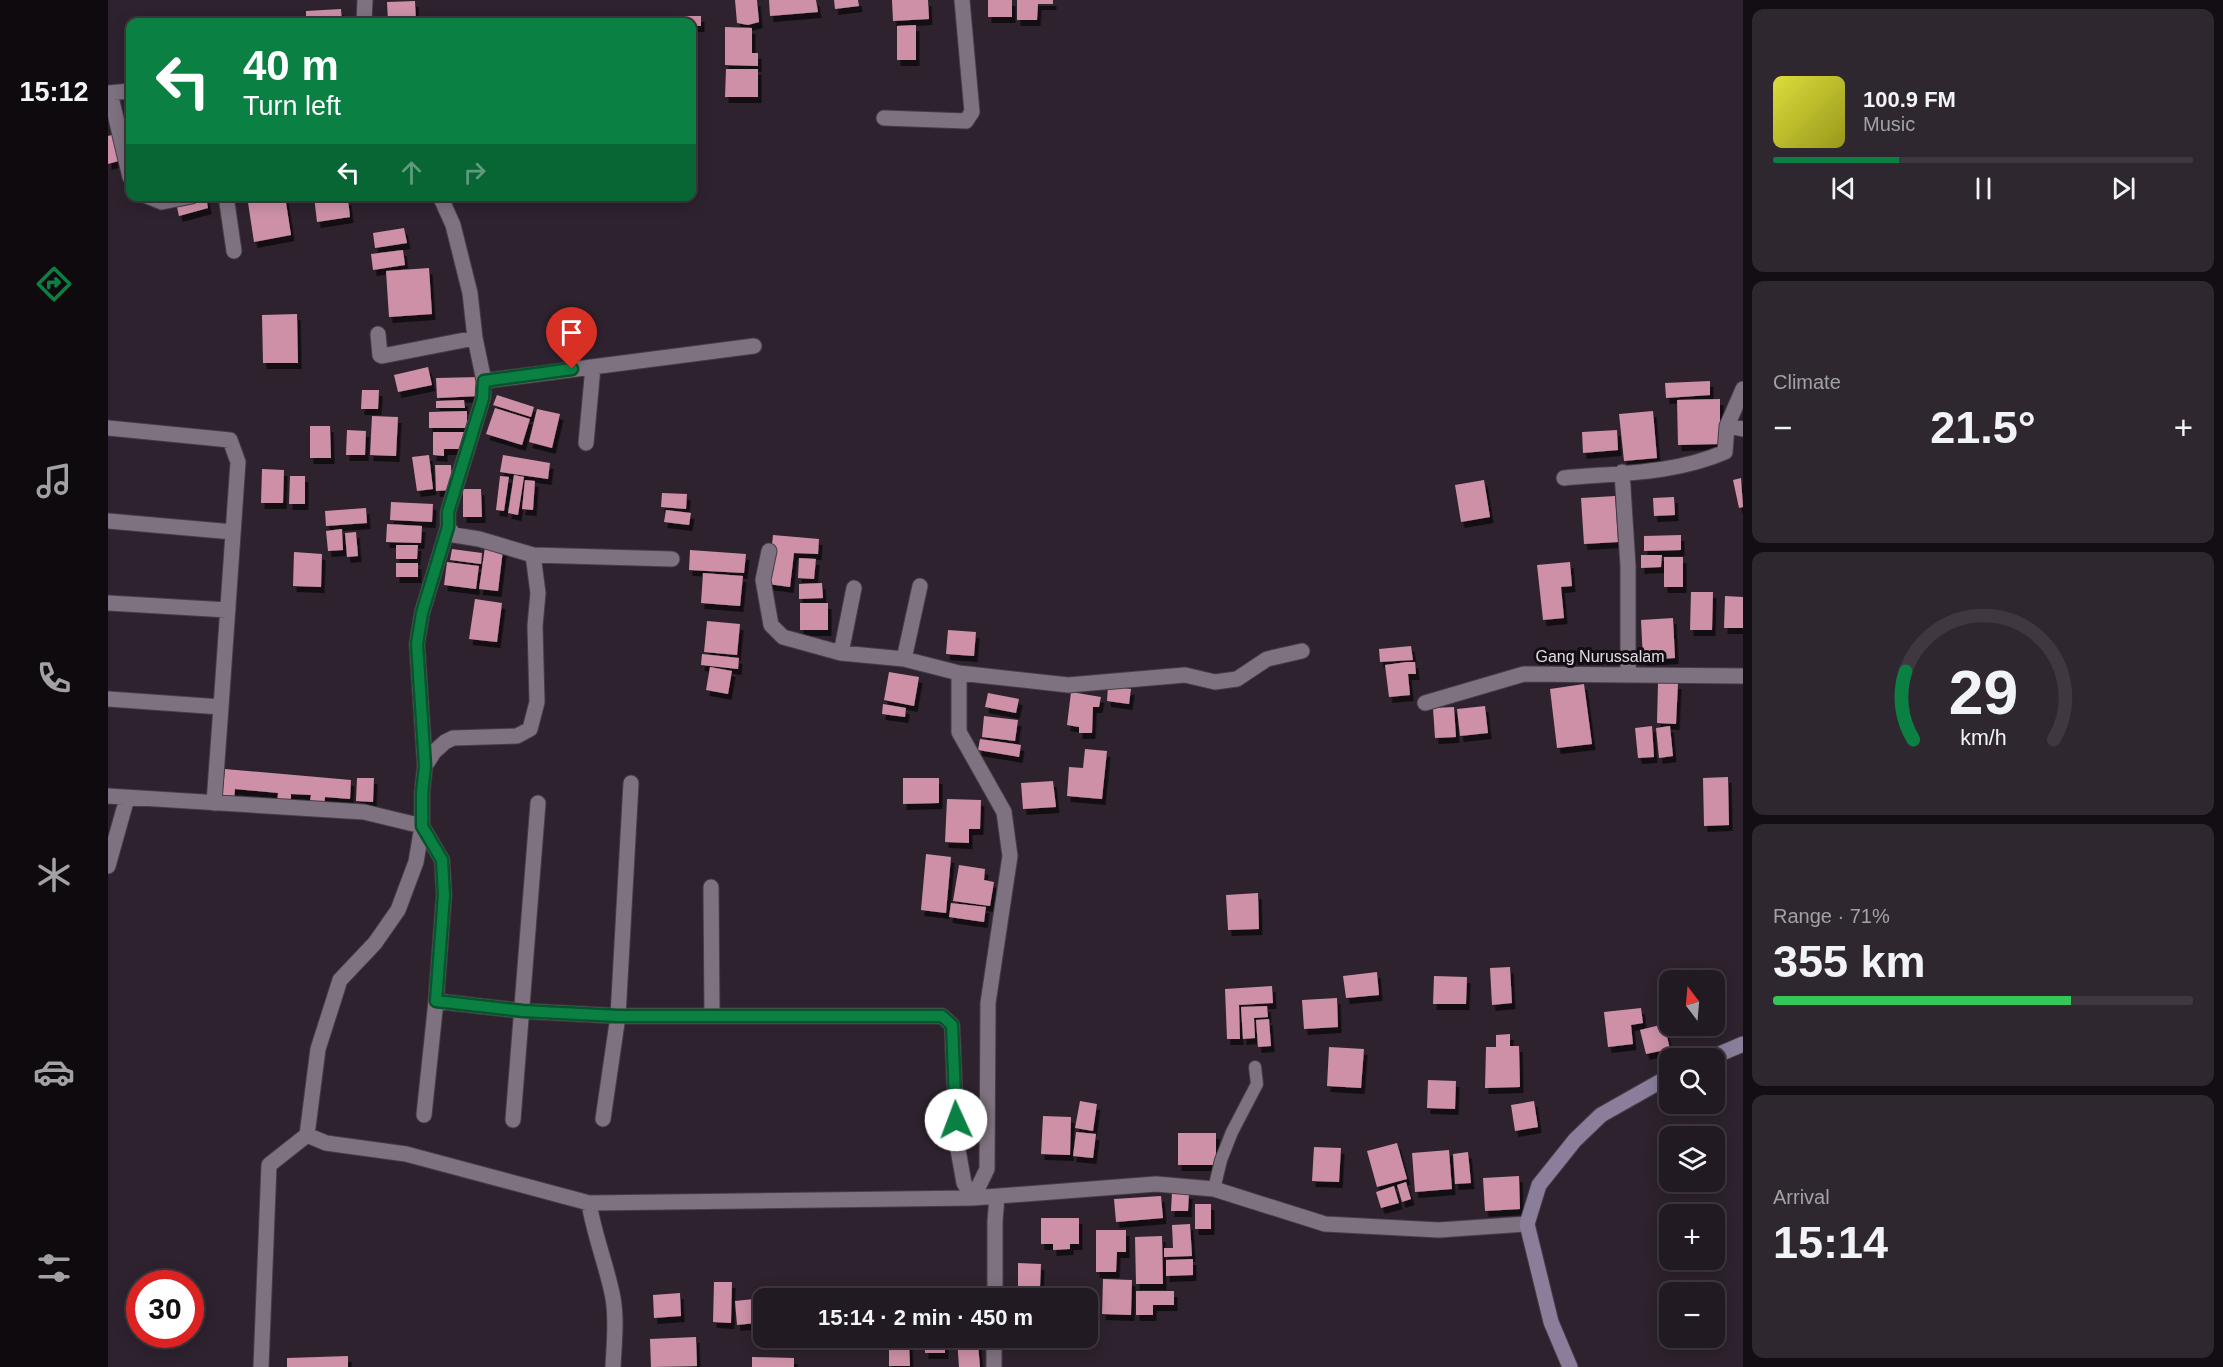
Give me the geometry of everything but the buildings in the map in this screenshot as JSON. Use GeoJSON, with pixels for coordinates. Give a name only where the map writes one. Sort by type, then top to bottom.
{"type":"FeatureCollection","features":[{"type":"Feature","properties":{"kind":"street"},"geometry":{"type":"LineString","coordinates":[[364,18],[365,0]]}},
{"type":"Feature","properties":{"kind":"street"},"geometry":{"type":"LineString","coordinates":[[884,118],[966,121],[970,117],[972,112],[962,0]]}},
{"type":"Feature","properties":{"kind":"street"},"geometry":{"type":"LineString","coordinates":[[126,91],[109,93],[126,161]]}},
{"type":"Feature","properties":{"kind":"street"},"geometry":{"type":"LineString","coordinates":[[227,201],[234,251]]}},
{"type":"Feature","properties":{"kind":"street"},"geometry":{"type":"LineString","coordinates":[[261,1367],[269,1165],[308,1135],[318,1048],[340,980],[375,943],[399,910],[416,862],[422,826],[425,766],[417,644],[422,613],[448,527],[448,512],[483,398],[484,381],[467,282],[453,225],[442,201]]}},
{"type":"Feature","properties":{"kind":"street"},"geometry":{"type":"LineString","coordinates":[[378,334],[382,356],[475,338]]}},
{"type":"Feature","properties":{"kind":"street"},"geometry":{"type":"LineString","coordinates":[[484,381],[754,346]]}},
{"type":"Feature","properties":{"kind":"street"},"geometry":{"type":"LineString","coordinates":[[586,443],[593,367]]}},
{"type":"Feature","properties":{"kind":"street"},"geometry":{"type":"LineString","coordinates":[[1564,478],[1682,466],[1721,453],[1726,448],[1727,426],[1743,389]]}},
{"type":"Feature","properties":{"kind":"street"},"geometry":{"type":"LineString","coordinates":[[1727,426],[1743,429]]}},
{"type":"Feature","properties":{"kind":"street"},"geometry":{"type":"LineString","coordinates":[[108,428],[230,440],[238,462],[214,804]]}},
{"type":"Feature","properties":{"kind":"street"},"geometry":{"type":"LineString","coordinates":[[1622,472],[1628,566],[1628,674]]}},
{"type":"Feature","properties":{"kind":"street"},"geometry":{"type":"LineString","coordinates":[[108,521],[233,532]]}},
{"type":"Feature","properties":{"kind":"street"},"geometry":{"type":"LineString","coordinates":[[448,527],[454,535],[479,538],[532,555],[672,558]]}},
{"type":"Feature","properties":{"kind":"street"},"geometry":{"type":"LineString","coordinates":[[769,551],[763,580],[771,625],[783,637],[841,653],[904,659],[959,673],[1068,685],[1185,675],[1215,682],[1237,679],[1267,659],[1302,651]]}},
{"type":"Feature","properties":{"kind":"street"},"geometry":{"type":"LineString","coordinates":[[425,766],[434,752],[453,738],[517,736],[530,729],[537,702],[535,626],[538,593],[532,555]]}},
{"type":"Feature","properties":{"kind":"street"},"geometry":{"type":"LineString","coordinates":[[904,659],[920,586]]}},
{"type":"Feature","properties":{"kind":"street"},"geometry":{"type":"LineString","coordinates":[[841,653],[854,588]]}},
{"type":"Feature","properties":{"kind":"street"},"geometry":{"type":"LineString","coordinates":[[108,603],[228,610]]}},
{"type":"Feature","properties":{"kind":"street"},"geometry":{"type":"LineString","coordinates":[[959,673],[959,732],[1004,812],[1010,856],[988,1003],[987,1169],[973,1198]]}},
{"type":"Feature","properties":{"kind":"street","name":"Gang Nurussalam"},"geometry":{"type":"LineString","coordinates":[[1425,703],[1524,674],[1743,676]]}},
{"type":"Feature","properties":{"kind":"street"},"geometry":{"type":"LineString","coordinates":[[108,699],[221,707]]}},
{"type":"Feature","properties":{"kind":"street"},"geometry":{"type":"LineString","coordinates":[[603,1119],[618,1016],[631,783]]}},
{"type":"Feature","properties":{"kind":"street"},"geometry":{"type":"LineString","coordinates":[[108,796],[364,812],[422,826],[442,860],[444,895],[424,1115]]}},
{"type":"Feature","properties":{"kind":"street"},"geometry":{"type":"LineString","coordinates":[[108,866],[127,798]]}},
{"type":"Feature","properties":{"kind":"street"},"geometry":{"type":"LineString","coordinates":[[513,1119],[538,803]]}},
{"type":"Feature","properties":{"kind":"street"},"geometry":{"type":"LineString","coordinates":[[711,887],[712,1015]]}},
{"type":"Feature","properties":{"kind":"street"},"geometry":{"type":"LineString","coordinates":[[436,1001],[523,1011],[618,1016],[942,1016],[952,1025],[957,1144],[964,1183],[973,1198]]}},
{"type":"Feature","properties":{"kind":"street"},"geometry":{"type":"LineString","coordinates":[[1725,1052],[1743,1044]]}},
{"type":"Feature","properties":{"kind":"street"},"geometry":{"type":"LineString","coordinates":[[1570,1367],[1551,1322],[1527,1224],[1539,1185],[1575,1140],[1601,1115],[1659,1082]]}},
{"type":"Feature","properties":{"kind":"street"},"geometry":{"type":"LineString","coordinates":[[308,1135],[326,1143],[406,1154],[589,1203],[973,1198],[1156,1184],[1214,1189],[1325,1224],[1439,1230],[1527,1224]]}},
{"type":"Feature","properties":{"kind":"street"},"geometry":{"type":"LineString","coordinates":[[995,1288],[997,1197]]}},
{"type":"Feature","properties":{"kind":"street"},"geometry":{"type":"LineString","coordinates":[[589,1203],[592,1225],[612,1296],[615,1319],[613,1367]]}},
{"type":"Feature","properties":{"kind":"street"},"geometry":{"type":"LineString","coordinates":[[994,1348],[994,1367]]}},
{"type":"Feature","properties":{"kind":"lane"},"geometry":{"type":"LineString","coordinates":[[1214,1189],[1225,1151],[1257,1084],[1255,1067]]}},
{"type":"Feature","properties":{"kind":"route"},"geometry":{"type":"LineString","coordinates":[[572,369],[484,381],[483,398],[448,512],[448,527],[422,613],[417,644],[425,766],[422,826],[442,860],[444,895],[436,1001],[523,1011],[618,1016],[942,1016],[952,1025],[956,1120]]}}]}
